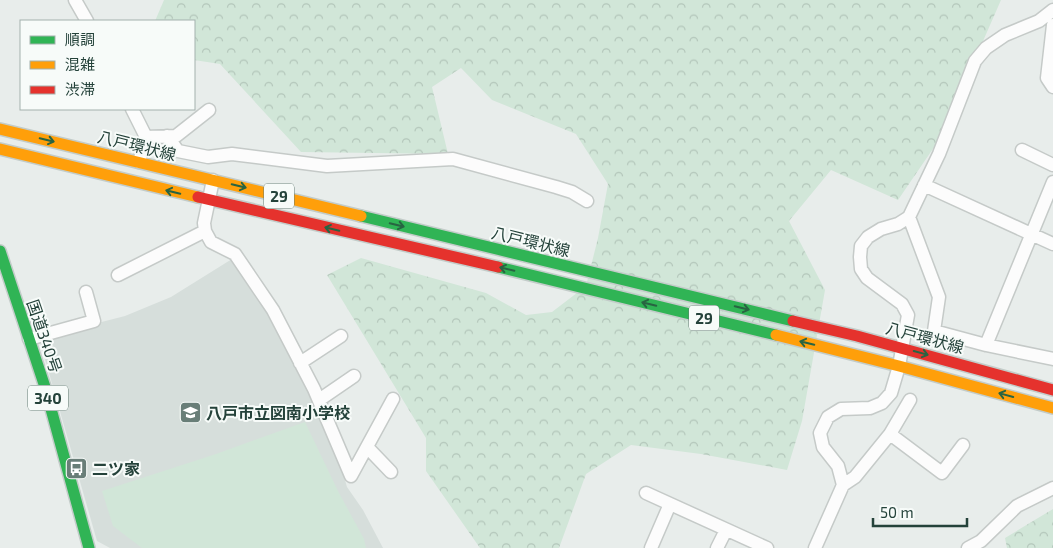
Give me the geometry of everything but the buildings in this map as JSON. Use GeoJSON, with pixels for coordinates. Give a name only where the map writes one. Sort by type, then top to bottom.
{"type":"FeatureCollection","features":[{"type":"Feature","properties":{"kind":"main road","name":"八戸環状線"},"geometry":{"type":"LineString","coordinates":[[0,129],[857,336],[1053,390]]}},
{"type":"Feature","properties":{"kind":"main road","name":"八戸環状線"},"geometry":{"type":"LineString","coordinates":[[0,149],[209,200],[554,280],[898,366],[1053,408]]}},
{"type":"Feature","properties":{"kind":"main road","name":"国道340号"},"geometry":{"type":"LineString","coordinates":[[0,251],[45,387],[89,548]]}},
{"type":"Feature","properties":{"kind":"street"},"geometry":{"type":"LineString","coordinates":[[75,0],[86,20]]}},
{"type":"Feature","properties":{"kind":"street"},"geometry":{"type":"LineString","coordinates":[[843,485],[838,466],[823,447],[820,433],[828,417],[841,409],[870,408],[882,403],[891,393],[908,315],[902,304],[867,278],[861,268],[861,246],[868,237],[881,229],[898,224],[909,216],[939,154],[975,61],[986,48],[1004,35],[1038,21],[1053,10]]}},
{"type":"Feature","properties":{"kind":"street"},"geometry":{"type":"LineString","coordinates":[[1053,25],[1047,78],[1053,87]]}},
{"type":"Feature","properties":{"kind":"street"},"geometry":{"type":"LineString","coordinates":[[132,110],[146,137],[139,162]]}},
{"type":"Feature","properties":{"kind":"street"},"geometry":{"type":"LineString","coordinates":[[146,137],[180,134],[209,110]]}},
{"type":"Feature","properties":{"kind":"street"},"geometry":{"type":"LineString","coordinates":[[166,136],[178,151],[208,157],[232,154],[327,166],[453,159],[572,192],[587,201]]}},
{"type":"Feature","properties":{"kind":"street"},"geometry":{"type":"LineString","coordinates":[[1022,150],[1053,165]]}},
{"type":"Feature","properties":{"kind":"street"},"geometry":{"type":"LineString","coordinates":[[213,180],[204,223],[205,231],[212,242],[235,254],[274,310],[319,400],[351,476],[393,400]]}},
{"type":"Feature","properties":{"kind":"street"},"geometry":{"type":"LineString","coordinates":[[986,345],[1053,182]]}},
{"type":"Feature","properties":{"kind":"street"},"geometry":{"type":"LineString","coordinates":[[924,185],[1053,244]]}},
{"type":"Feature","properties":{"kind":"street"},"geometry":{"type":"LineString","coordinates":[[909,216],[939,296],[934,331],[986,345],[1053,359]]}},
{"type":"Feature","properties":{"kind":"street"},"geometry":{"type":"LineString","coordinates":[[118,275],[205,231]]}},
{"type":"Feature","properties":{"kind":"street"},"geometry":{"type":"LineString","coordinates":[[29,339],[94,321],[86,292]]}},
{"type":"Feature","properties":{"kind":"street"},"geometry":{"type":"LineString","coordinates":[[300,363],[341,336]]}},
{"type":"Feature","properties":{"kind":"street"},"geometry":{"type":"LineString","coordinates":[[319,400],[354,376]]}},
{"type":"Feature","properties":{"kind":"street"},"geometry":{"type":"LineString","coordinates":[[815,548],[843,485],[855,477],[890,434],[910,400]]}},
{"type":"Feature","properties":{"kind":"street"},"geometry":{"type":"LineString","coordinates":[[890,434],[942,473],[963,445]]}},
{"type":"Feature","properties":{"kind":"street"},"geometry":{"type":"LineString","coordinates":[[367,447],[391,472]]}},
{"type":"Feature","properties":{"kind":"street"},"geometry":{"type":"LineString","coordinates":[[968,548],[981,541],[1017,506],[1053,488]]}},
{"type":"Feature","properties":{"kind":"street"},"geometry":{"type":"LineString","coordinates":[[646,493],[767,548]]}},
{"type":"Feature","properties":{"kind":"street"},"geometry":{"type":"LineString","coordinates":[[651,548],[670,504]]}},
{"type":"Feature","properties":{"kind":"street"},"geometry":{"type":"LineString","coordinates":[[717,548],[726,530]]}},
{"type":"Feature","properties":{"kind":"shaded area","name":"八戸市立図南小学校"},"geometry":{"type":"Polygon","coordinates":[[[232,259],[252,284],[287,345],[339,460],[347,487],[363,510],[383,548],[110,548],[97,541],[39,338],[125,316],[171,297],[232,259]]]}},
{"type":"Feature","properties":{"kind":"green space"},"geometry":{"type":"Polygon","coordinates":[[[164,0],[1001,0],[941,137],[898,200],[831,170],[789,221],[825,290],[802,421],[787,470],[701,454],[631,445],[586,474],[559,548],[480,548],[426,471],[426,438],[327,275],[361,258],[486,293],[526,315],[552,312],[586,286],[598,238],[608,184],[576,134],[492,100],[461,68],[432,87],[448,154],[301,152],[220,64],[195,60],[195,20],[155,20],[164,0]]]}},
{"type":"Feature","properties":{"kind":"green space"},"geometry":{"type":"Polygon","coordinates":[[[305,422],[338,491],[364,539],[366,548],[142,548],[113,526],[102,491],[216,454],[305,422]]]}},
{"type":"Feature","properties":{"kind":"green space"},"geometry":{"type":"Polygon","coordinates":[[[1053,509],[1053,548],[1007,548],[1005,538],[1053,509]]]}},
{"type":"Feature","properties":{"kind":"traffic: fast"},"geometry":{"type":"LineString","coordinates":[[361,216],[793,321]]}},
{"type":"Feature","properties":{"kind":"traffic: fast"},"geometry":{"type":"LineString","coordinates":[[0,251],[45,387],[89,548]]}},
{"type":"Feature","properties":{"kind":"traffic: fast"},"geometry":{"type":"LineString","coordinates":[[498,267],[776,335]]}},
{"type":"Feature","properties":{"kind":"traffic: slow"},"geometry":{"type":"LineString","coordinates":[[0,129],[361,216]]}},
{"type":"Feature","properties":{"kind":"traffic: slow"},"geometry":{"type":"LineString","coordinates":[[0,149],[198,197]]}},
{"type":"Feature","properties":{"kind":"traffic: slow"},"geometry":{"type":"LineString","coordinates":[[776,335],[1053,408]]}},
{"type":"Feature","properties":{"kind":"traffic: jam"},"geometry":{"type":"LineString","coordinates":[[198,197],[498,267]]}},
{"type":"Feature","properties":{"kind":"traffic: jam"},"geometry":{"type":"LineString","coordinates":[[793,321],[857,336],[1053,390]]}},
{"type":"Feature","properties":{"kind":"place","name":"八戸市立図南小学校"},"geometry":{"type":"Point","coordinates":[190,412]}},
{"type":"Feature","properties":{"kind":"place","name":"二ツ家"},"geometry":{"type":"Point","coordinates":[76,468]}}]}
